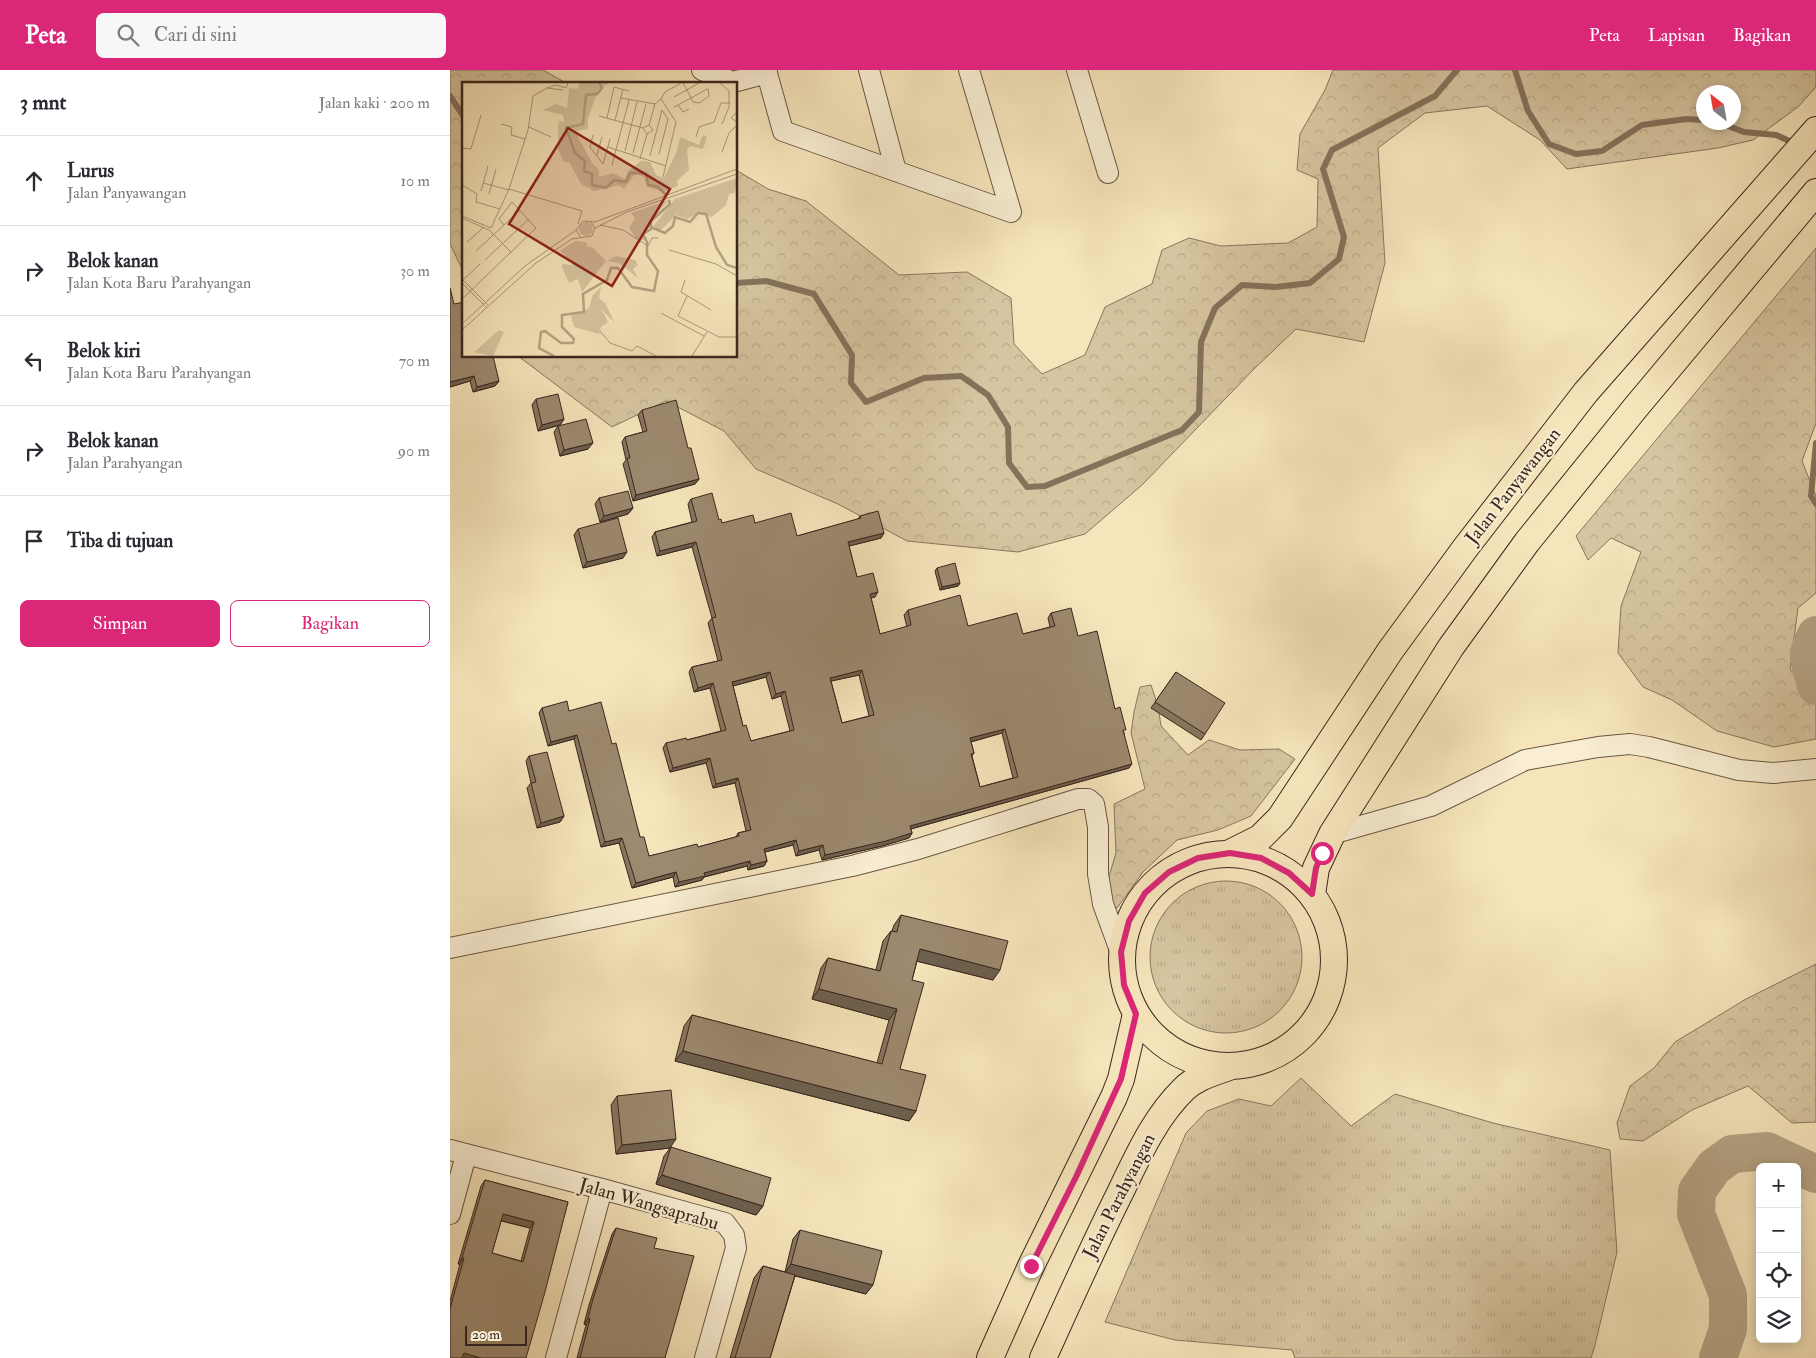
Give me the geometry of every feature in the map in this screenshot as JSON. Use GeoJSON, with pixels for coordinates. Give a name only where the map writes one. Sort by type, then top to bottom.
{"type":"FeatureCollection","features":[{"type":"Feature","properties":{"kind":"main road","name":"Jalan Panyawangan"},"geometry":{"type":"LineString","coordinates":[[1230,853],[1260,838],[1280,818],[1390,651],[1466,547],[1586,392],[1816,130]]}},
{"type":"Feature","properties":{"kind":"main road"},"geometry":{"type":"LineString","coordinates":[[1312,894],[1316,868],[1332,834],[1451,647],[1527,542],[1648,392],[1816,192]]}},
{"type":"Feature","properties":{"kind":"main road"},"geometry":{"type":"LineString","coordinates":[[1230,853],[1261,858],[1289,873],[1312,894],[1328,923],[1334,956],[1330,988],[1316,1019],[1293,1043],[1264,1059],[1232,1066],[1203,1063],[1176,1053],[1154,1036],[1136,1014],[1124,985],[1121,952],[1129,921],[1145,893],[1169,872],[1198,858],[1230,853]]}},
{"type":"Feature","properties":{"kind":"main road"},"geometry":{"type":"LineString","coordinates":[[990,1358],[1031,1266],[1114,1097],[1121,1079],[1136,1014]]}},
{"type":"Feature","properties":{"kind":"main road","name":"Jalan Parahyangan"},"geometry":{"type":"LineString","coordinates":[[1043,1358],[1086,1262],[1147,1137],[1170,1104],[1186,1087],[1204,1076],[1232,1066]]}},
{"type":"Feature","properties":{"kind":"street"},"geometry":{"type":"LineString","coordinates":[[702,70],[733,82],[766,71],[783,131],[1010,212],[969,70]]}},
{"type":"Feature","properties":{"kind":"street"},"geometry":{"type":"LineString","coordinates":[[868,70],[896,171]]}},
{"type":"Feature","properties":{"kind":"street"},"geometry":{"type":"LineString","coordinates":[[1077,70],[1108,173]]}},
{"type":"Feature","properties":{"kind":"street"},"geometry":{"type":"LineString","coordinates":[[1332,834],[1431,806],[1525,760],[1598,747],[1630,744],[1649,747],[1721,766],[1753,772],[1773,773],[1816,769]]}},
{"type":"Feature","properties":{"kind":"street"},"geometry":{"type":"LineString","coordinates":[[450,948],[852,866],[918,848],[1078,799],[1088,799],[1094,804],[1098,827],[1098,874],[1103,904],[1121,952]]}},
{"type":"Feature","properties":{"kind":"street"},"geometry":{"type":"LineString","coordinates":[[450,1214],[458,1153]]}},
{"type":"Feature","properties":{"kind":"street","name":"Jalan Wangsaprabu"},"geometry":{"type":"LineString","coordinates":[[458,1153],[602,1189],[725,1223],[734,1235],[736,1248],[705,1358]]}},
{"type":"Feature","properties":{"kind":"street"},"geometry":{"type":"LineString","coordinates":[[556,1358],[602,1189]]}},
{"type":"Feature","properties":{"kind":"green space"},"geometry":{"type":"Polygon","coordinates":[[[450,70],[543,70],[564,82],[462,82],[462,269],[450,244],[450,70]]]}},
{"type":"Feature","properties":{"kind":"green space"},"geometry":{"type":"Polygon","coordinates":[[[1333,70],[1816,70],[1816,87],[1798,107],[1753,140],[1718,148],[1567,169],[1540,140],[1487,106],[1425,113],[1378,148],[1385,263],[1364,342],[1296,329],[1255,368],[1142,485],[1085,534],[1018,552],[907,541],[838,504],[756,469],[724,431],[666,401],[612,427],[521,358],[738,358],[738,171],[768,189],[806,201],[899,275],[967,272],[1011,298],[1014,344],[1042,374],[1085,355],[1105,307],[1152,284],[1162,250],[1189,238],[1221,246],[1288,243],[1317,227],[1318,179],[1297,170],[1300,134],[1325,90],[1333,70]]]}},
{"type":"Feature","properties":{"kind":"green space"},"geometry":{"type":"Polygon","coordinates":[[[1816,248],[1816,423],[1802,461],[1816,496],[1816,593],[1798,608],[1790,669],[1816,698],[1816,739],[1774,747],[1717,731],[1672,700],[1643,687],[1618,653],[1621,606],[1641,552],[1611,538],[1588,560],[1576,536],[1816,248]]]}},
{"type":"Feature","properties":{"kind":"green space"},"geometry":{"type":"Polygon","coordinates":[[[1151,685],[1158,706],[1161,726],[1188,755],[1209,740],[1240,750],[1279,749],[1295,759],[1251,816],[1218,830],[1177,840],[1143,872],[1117,908],[1109,901],[1108,880],[1116,853],[1114,804],[1145,789],[1131,733],[1140,687],[1151,685]]]}},
{"type":"Feature","properties":{"kind":"green space"},"geometry":{"type":"Polygon","coordinates":[[[1226,881],[1241,882],[1255,887],[1280,903],[1296,928],[1301,942],[1301,972],[1296,986],[1280,1011],[1255,1027],[1241,1032],[1226,1033],[1211,1032],[1197,1027],[1172,1011],[1156,986],[1151,972],[1150,957],[1151,942],[1156,928],[1172,903],[1197,887],[1211,882],[1226,881]]]}},
{"type":"Feature","properties":{"kind":"green space"},"geometry":{"type":"Polygon","coordinates":[[[1816,964],[1816,1122],[1792,1123],[1748,1086],[1692,1110],[1643,1141],[1620,1139],[1617,1123],[1630,1086],[1654,1068],[1675,1042],[1746,999],[1816,964]]]}},
{"type":"Feature","properties":{"kind":"green space"},"geometry":{"type":"Polygon","coordinates":[[[1301,1078],[1351,1126],[1395,1094],[1493,1123],[1610,1150],[1617,1252],[1591,1358],[1295,1358],[1292,1350],[1175,1340],[1105,1322],[1186,1133],[1207,1111],[1239,1099],[1271,1106],[1301,1078]]]}},
{"type":"Feature","properties":{"kind":"building"},"geometry":{"type":"Polygon","coordinates":[[[450,288],[454,304],[462,302],[462,358],[493,358],[499,381],[477,387],[474,376],[450,382],[450,288]]]}},
{"type":"Feature","properties":{"kind":"building"},"geometry":{"type":"Polygon","coordinates":[[[558,394],[564,419],[542,425],[536,399],[558,394]]]}},
{"type":"Feature","properties":{"kind":"building"},"geometry":{"type":"Polygon","coordinates":[[[676,400],[688,448],[691,448],[699,479],[636,495],[627,458],[630,458],[625,437],[647,431],[642,410],[676,400]]]}},
{"type":"Feature","properties":{"kind":"building"},"geometry":{"type":"Polygon","coordinates":[[[586,419],[593,443],[564,450],[558,426],[586,419]]]}},
{"type":"Feature","properties":{"kind":"building"},"geometry":{"type":"Polygon","coordinates":[[[628,491],[633,508],[604,516],[599,498],[628,491]]]}},
{"type":"Feature","properties":{"kind":"building"},"geometry":{"type":"Polygon","coordinates":[[[712,493],[719,520],[721,519],[722,523],[753,515],[755,523],[791,513],[797,536],[861,518],[860,516],[878,511],[884,533],[848,542],[857,577],[873,573],[878,592],[870,594],[880,634],[911,625],[908,610],[960,595],[968,626],[1017,613],[1023,634],[1055,626],[1051,613],[1071,608],[1078,636],[1097,631],[1115,709],[1120,707],[1126,730],[1123,730],[1132,764],[910,826],[912,833],[886,841],[825,855],[823,845],[799,851],[796,840],[764,849],[767,861],[751,865],[750,861],[704,873],[705,876],[679,882],[676,872],[636,883],[622,838],[605,842],[577,735],[551,742],[542,708],[567,701],[569,711],[601,702],[612,744],[616,743],[640,837],[644,837],[649,856],[697,844],[698,847],[739,836],[738,833],[751,830],[738,778],[716,784],[710,758],[673,768],[666,743],[686,738],[687,740],[726,730],[713,683],[698,688],[692,667],[722,660],[712,618],[716,617],[696,542],[660,551],[655,532],[697,521],[691,499],[712,493]],[[862,670],[830,678],[842,723],[874,715],[862,670]],[[770,672],[732,682],[743,726],[746,725],[751,741],[794,730],[785,691],[776,694],[770,672]],[[1005,729],[970,738],[974,753],[971,754],[980,787],[1018,777],[1005,729]]]}},
{"type":"Feature","properties":{"kind":"building"},"geometry":{"type":"Polygon","coordinates":[[[618,518],[627,552],[587,562],[578,529],[618,518]]]}},
{"type":"Feature","properties":{"kind":"building"},"geometry":{"type":"Polygon","coordinates":[[[955,563],[960,583],[942,587],[937,568],[955,563]]]}},
{"type":"Feature","properties":{"kind":"building"},"geometry":{"type":"Polygon","coordinates":[[[1176,672],[1225,703],[1205,734],[1155,702],[1176,672]]]}},
{"type":"Feature","properties":{"kind":"building"},"geometry":{"type":"Polygon","coordinates":[[[547,752],[564,816],[541,823],[531,783],[536,782],[529,756],[547,752]]]}},
{"type":"Feature","properties":{"kind":"building"},"geometry":{"type":"Polygon","coordinates":[[[901,915],[1008,941],[1000,970],[920,949],[912,980],[924,983],[900,1069],[926,1075],[916,1111],[683,1051],[692,1015],[882,1064],[897,1009],[819,989],[828,958],[880,971],[891,931],[897,932],[901,915]]]}},
{"type":"Feature","properties":{"kind":"building"},"geometry":{"type":"Polygon","coordinates":[[[671,1090],[676,1139],[622,1145],[617,1096],[671,1090]]]}},
{"type":"Feature","properties":{"kind":"building"},"geometry":{"type":"Polygon","coordinates":[[[671,1147],[771,1178],[763,1206],[662,1175],[671,1147]]]}},
{"type":"Feature","properties":{"kind":"building"},"geometry":{"type":"Polygon","coordinates":[[[485,1180],[568,1202],[526,1358],[481,1358],[464,1353],[462,1358],[450,1358],[450,1309],[464,1258],[462,1258],[485,1180]],[[503,1214],[492,1253],[523,1262],[534,1222],[503,1214]]]}},
{"type":"Feature","properties":{"kind":"building"},"geometry":{"type":"Polygon","coordinates":[[[616,1228],[657,1238],[654,1248],[694,1256],[665,1358],[580,1358],[593,1299],[616,1228]]]}},
{"type":"Feature","properties":{"kind":"building"},"geometry":{"type":"Polygon","coordinates":[[[800,1230],[882,1251],[873,1285],[791,1264],[800,1230]]]}},
{"type":"Feature","properties":{"kind":"building"},"geometry":{"type":"Polygon","coordinates":[[[763,1266],[795,1275],[770,1358],[735,1358],[763,1266]]]}},
{"type":"Feature","properties":{"kind":"waterway"},"geometry":{"type":"LineString","coordinates":[[738,283],[766,281],[814,294],[852,355],[851,383],[866,402],[924,378],[961,376],[988,395],[1008,427],[1009,463],[1027,487],[1045,486],[1182,430],[1199,412],[1201,342],[1215,308],[1242,285],[1276,287],[1310,283],[1339,259],[1344,237],[1323,169],[1332,150],[1435,96],[1457,70]]}},
{"type":"Feature","properties":{"kind":"waterway"},"geometry":{"type":"LineString","coordinates":[[1515,70],[1528,111],[1549,144],[1576,154],[1602,151],[1642,125],[1686,119],[1696,120]]}},
{"type":"Feature","properties":{"kind":"waterway"},"geometry":{"type":"LineString","coordinates":[[450,96],[462,114]]}},
{"type":"Feature","properties":{"kind":"waterway"},"geometry":{"type":"LineString","coordinates":[[1739,130],[1776,135],[1796,144]]}},
{"type":"Feature","properties":{"kind":"waterway"},"geometry":{"type":"LineString","coordinates":[[1816,443],[1811,496],[1816,504]]}},
{"type":"Feature","properties":{"kind":"waterway"},"geometry":{"type":"LineString","coordinates":[[1816,635],[1809,656],[1816,686]]}},
{"type":"Feature","properties":{"kind":"waterway"},"geometry":{"type":"LineString","coordinates":[[1718,1358],[1728,1329],[1728,1295],[1696,1214],[1697,1191],[1714,1167],[1732,1154],[1767,1151],[1816,1174]]}},
{"type":"Feature","properties":{"kind":"route"},"geometry":{"type":"LineString","coordinates":[[1031,1266],[1076,1177],[1121,1079],[1136,1014],[1124,985],[1121,952],[1129,921],[1145,893],[1169,872],[1198,858],[1230,853],[1261,858],[1289,873],[1312,894],[1316,868],[1322,853]]}}]}
